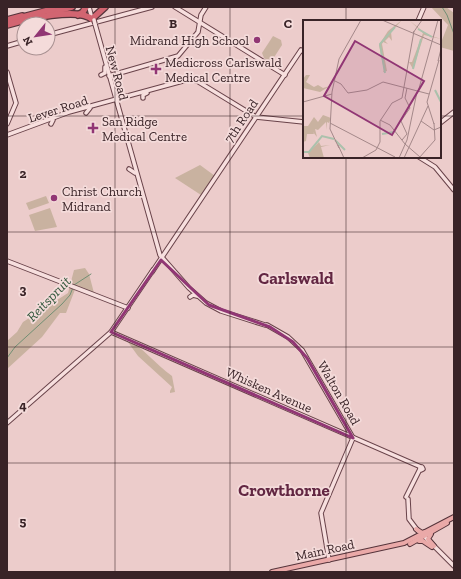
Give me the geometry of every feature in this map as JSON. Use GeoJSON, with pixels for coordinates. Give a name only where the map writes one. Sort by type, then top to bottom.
{"type":"FeatureCollection","features":[{"type":"Feature","properties":{"kind":"highway"},"geometry":{"type":"LineString","coordinates":[[7,22],[48,7]]}},
{"type":"Feature","properties":{"kind":"highway"},"geometry":{"type":"LineString","coordinates":[[7,22],[63,7]]}},
{"type":"Feature","properties":{"kind":"highway"},"geometry":{"type":"LineString","coordinates":[[7,22],[72,7]]}},
{"type":"Feature","properties":{"kind":"highway"},"geometry":{"type":"LineString","coordinates":[[78,14],[89,7]]}},
{"type":"Feature","properties":{"kind":"highway"},"geometry":{"type":"LineString","coordinates":[[7,22],[55,15],[78,14],[88,16],[93,19],[100,7]]}},
{"type":"Feature","properties":{"kind":"main road","name":"New Road"},"geometry":{"type":"LineString","coordinates":[[89,7],[110,75],[124,135],[132,161]]}},
{"type":"Feature","properties":{"kind":"main road"},"geometry":{"type":"LineString","coordinates":[[56,33],[152,7]]}},
{"type":"Feature","properties":{"kind":"main road"},"geometry":{"type":"LineString","coordinates":[[175,7],[285,75]]}},
{"type":"Feature","properties":{"kind":"main road"},"geometry":{"type":"LineString","coordinates":[[195,20],[206,7]]}},
{"type":"Feature","properties":{"kind":"main road"},"geometry":{"type":"LineString","coordinates":[[418,20],[424,7]]}},
{"type":"Feature","properties":{"kind":"main road"},"geometry":{"type":"LineString","coordinates":[[110,75],[167,60],[177,55],[184,50],[198,32],[202,12]]}},
{"type":"Feature","properties":{"kind":"main road","name":"New Road"},"geometry":{"type":"LineString","coordinates":[[93,19],[106,67],[110,75]]}},
{"type":"Feature","properties":{"kind":"main road","name":"7th Road"},"geometry":{"type":"LineString","coordinates":[[73,365],[111,332],[302,51]]}},
{"type":"Feature","properties":{"kind":"main road"},"geometry":{"type":"LineString","coordinates":[[101,75],[105,73],[106,67]]}},
{"type":"Feature","properties":{"kind":"main road"},"geometry":{"type":"LineString","coordinates":[[7,72],[16,103],[7,124]]}},
{"type":"Feature","properties":{"kind":"main road"},"geometry":{"type":"LineString","coordinates":[[115,99],[189,79],[195,80],[256,117],[303,122]]}},
{"type":"Feature","properties":{"kind":"main road"},"geometry":{"type":"LineString","coordinates":[[115,99],[137,95],[163,86]]}},
{"type":"Feature","properties":{"kind":"main road"},"geometry":{"type":"LineString","coordinates":[[137,95],[143,98],[144,94],[147,92]]}},
{"type":"Feature","properties":{"kind":"main road"},"geometry":{"type":"LineString","coordinates":[[115,99],[114,104],[117,107]]}},
{"type":"Feature","properties":{"kind":"main road"},"geometry":{"type":"LineString","coordinates":[[115,99],[119,102],[117,107]]}},
{"type":"Feature","properties":{"kind":"main road","name":"Lever Road"},"geometry":{"type":"LineString","coordinates":[[7,136],[52,122],[115,99]]}},
{"type":"Feature","properties":{"kind":"main road","name":"Lever Road"},"geometry":{"type":"LineString","coordinates":[[7,136],[69,112],[115,99]]}},
{"type":"Feature","properties":{"kind":"main road"},"geometry":{"type":"LineString","coordinates":[[86,113],[90,108]]}},
{"type":"Feature","properties":{"kind":"main road"},"geometry":{"type":"LineString","coordinates":[[441,123],[454,112]]}},
{"type":"Feature","properties":{"kind":"main road","name":"New Road"},"geometry":{"type":"LineString","coordinates":[[124,135],[131,152],[132,161]]}},
{"type":"Feature","properties":{"kind":"main road"},"geometry":{"type":"LineString","coordinates":[[131,152],[133,168],[152,236],[161,258]]}},
{"type":"Feature","properties":{"kind":"main road"},"geometry":{"type":"LineString","coordinates":[[421,158],[435,167],[454,190]]}},
{"type":"Feature","properties":{"kind":"main road"},"geometry":{"type":"LineString","coordinates":[[132,161],[137,181]]}},
{"type":"Feature","properties":{"kind":"main road"},"geometry":{"type":"LineString","coordinates":[[132,161],[161,258]]}},
{"type":"Feature","properties":{"kind":"main road"},"geometry":{"type":"LineString","coordinates":[[151,224],[152,236]]}},
{"type":"Feature","properties":{"kind":"main road","name":"Walton Road"},"geometry":{"type":"LineString","coordinates":[[161,258],[205,302]]}},
{"type":"Feature","properties":{"kind":"main road"},"geometry":{"type":"LineString","coordinates":[[7,261],[127,308]]}},
{"type":"Feature","properties":{"kind":"main road","name":"Walton Road"},"geometry":{"type":"LineString","coordinates":[[186,284],[205,302],[225,312],[265,325],[289,338],[307,358],[353,438]]}},
{"type":"Feature","properties":{"kind":"main road"},"geometry":{"type":"LineString","coordinates":[[189,288],[190,297],[193,295],[198,296]]}},
{"type":"Feature","properties":{"kind":"main road","name":"Whisken Avenue"},"geometry":{"type":"LineString","coordinates":[[111,332],[353,438],[419,469],[407,498],[408,521],[416,530]]}},
{"type":"Feature","properties":{"kind":"main road"},"geometry":{"type":"LineString","coordinates":[[53,383],[65,374],[73,365]]}},
{"type":"Feature","properties":{"kind":"main road"},"geometry":{"type":"LineString","coordinates":[[7,423],[73,365]]}},
{"type":"Feature","properties":{"kind":"main road"},"geometry":{"type":"LineString","coordinates":[[330,559],[325,549],[321,512],[353,438]]}},
{"type":"Feature","properties":{"kind":"main road","name":"Main Road"},"geometry":{"type":"LineString","coordinates":[[272,572],[383,548],[408,545],[454,517]]}},
{"type":"Feature","properties":{"kind":"main road"},"geometry":{"type":"LineString","coordinates":[[322,522],[330,559]]}},
{"type":"Feature","properties":{"kind":"main road"},"geometry":{"type":"LineString","coordinates":[[416,530],[422,533],[429,532],[428,539],[433,547]]}},
{"type":"Feature","properties":{"kind":"main road"},"geometry":{"type":"LineString","coordinates":[[416,530],[454,566]]}},
{"type":"Feature","properties":{"kind":"main road"},"geometry":{"type":"LineString","coordinates":[[416,530],[416,540],[423,540],[433,547],[454,569]]}},
{"type":"Feature","properties":{"kind":"highlighted area"},"geometry":{"type":"Polygon","coordinates":[[[161,260],[209,305],[270,327],[293,342],[307,358],[353,438],[111,332],[161,260]]]}},
{"type":"Feature","properties":{"kind":"shaded area"},"geometry":{"type":"Polygon","coordinates":[[[431,7],[446,7],[454,13],[454,51],[441,47],[441,40],[448,25],[431,7]]]}},
{"type":"Feature","properties":{"kind":"shaded area"},"geometry":{"type":"Polygon","coordinates":[[[273,36],[281,40],[282,45],[273,59],[269,61],[264,58],[262,53],[273,36]]]}},
{"type":"Feature","properties":{"kind":"shaded area"},"geometry":{"type":"Polygon","coordinates":[[[200,165],[215,176],[201,195],[175,178],[200,165]]]}},
{"type":"Feature","properties":{"kind":"shaded area"},"geometry":{"type":"Polygon","coordinates":[[[46,196],[49,203],[29,210],[26,203],[46,196]]]}},
{"type":"Feature","properties":{"kind":"shaded area"},"geometry":{"type":"Polygon","coordinates":[[[50,208],[57,227],[35,231],[29,215],[50,208]]]}},
{"type":"Feature","properties":{"kind":"shaded area","name":"Reitspruit"},"geometry":{"type":"Polygon","coordinates":[[[85,268],[89,274],[94,293],[76,287],[66,313],[60,313],[42,337],[7,369],[7,341],[17,332],[23,322],[68,293],[74,270],[85,268]]]}},
{"type":"Feature","properties":{"kind":"shaded area"},"geometry":{"type":"Polygon","coordinates":[[[125,338],[138,346],[172,376],[175,392],[170,393],[172,387],[138,356],[125,338]]]}},
{"type":"Feature","properties":{"kind":"waterway"},"geometry":{"type":"LineString","coordinates":[[442,7],[447,15],[454,34]]}},
{"type":"Feature","properties":{"kind":"waterway","name":"Reitspruit"},"geometry":{"type":"LineString","coordinates":[[7,358],[15,347],[62,304],[70,295],[74,285],[91,274]]}},
{"type":"Feature","properties":{"kind":"place","name":"Midrand High School"},"geometry":{"type":"Point","coordinates":[257,40]}},
{"type":"Feature","properties":{"kind":"place","name":"Medicross Carlswald Medical Centre"},"geometry":{"type":"Point","coordinates":[156,69]}},
{"type":"Feature","properties":{"kind":"place","name":"San Ridge Medical Centre"},"geometry":{"type":"Point","coordinates":[93,128]}},
{"type":"Feature","properties":{"kind":"place","name":"Christ Church Midrand"},"geometry":{"type":"Point","coordinates":[54,198]}},
{"type":"Feature","properties":{"kind":"district","name":"Carlswald"},"geometry":{"type":"Point","coordinates":[296,278]}},
{"type":"Feature","properties":{"kind":"district","name":"Crowthorne"},"geometry":{"type":"Point","coordinates":[284,490]}}]}
